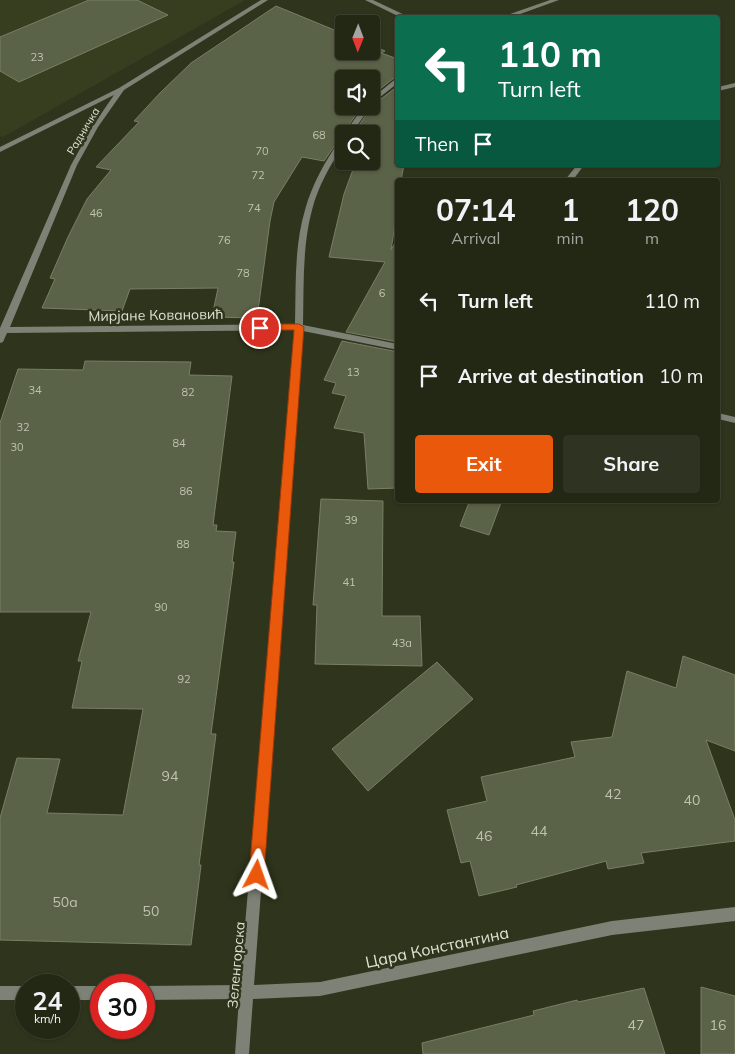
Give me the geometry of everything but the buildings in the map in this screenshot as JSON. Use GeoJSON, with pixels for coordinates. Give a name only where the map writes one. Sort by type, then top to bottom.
{"type":"FeatureCollection","features":[{"type":"Feature","properties":{"kind":"street","name":"Радничка"},"geometry":{"type":"LineString","coordinates":[[0,340],[74,165],[95,127],[122,89],[264,0]]}},
{"type":"Feature","properties":{"kind":"street"},"geometry":{"type":"LineString","coordinates":[[368,0],[401,15]]}},
{"type":"Feature","properties":{"kind":"street"},"geometry":{"type":"LineString","coordinates":[[511,15],[556,0]]}},
{"type":"Feature","properties":{"kind":"street"},"geometry":{"type":"LineString","coordinates":[[380,95],[395,82]]}},
{"type":"Feature","properties":{"kind":"street"},"geometry":{"type":"LineString","coordinates":[[720,89],[735,85]]}},
{"type":"Feature","properties":{"kind":"street"},"geometry":{"type":"LineString","coordinates":[[0,150],[24,136],[122,89]]}},
{"type":"Feature","properties":{"kind":"street","name":"Зеленгорска"},"geometry":{"type":"LineString","coordinates":[[242,1054],[299,327],[302,242],[306,216],[335,152]]}},
{"type":"Feature","properties":{"kind":"street"},"geometry":{"type":"LineString","coordinates":[[570,178],[578,167]]}},
{"type":"Feature","properties":{"kind":"street","name":"Мирјане Ковановић"},"geometry":{"type":"LineString","coordinates":[[3,330],[299,327],[395,346]]}},
{"type":"Feature","properties":{"kind":"street"},"geometry":{"type":"LineString","coordinates":[[720,416],[735,420]]}},
{"type":"Feature","properties":{"kind":"street","name":"Цара Константина"},"geometry":{"type":"LineString","coordinates":[[155,993],[320,989],[612,928],[735,914]]}},
{"type":"Feature","properties":{"kind":"street"},"geometry":{"type":"LineString","coordinates":[[0,994],[15,993]]}},
{"type":"Feature","properties":{"kind":"shaded area"},"geometry":{"type":"Polygon","coordinates":[[[0,0],[245,0],[3,137],[0,136],[0,0]]]}},
{"type":"Feature","properties":{"kind":"route"},"geometry":{"type":"LineString","coordinates":[[257,875],[299,327],[260,328]]}}]}
